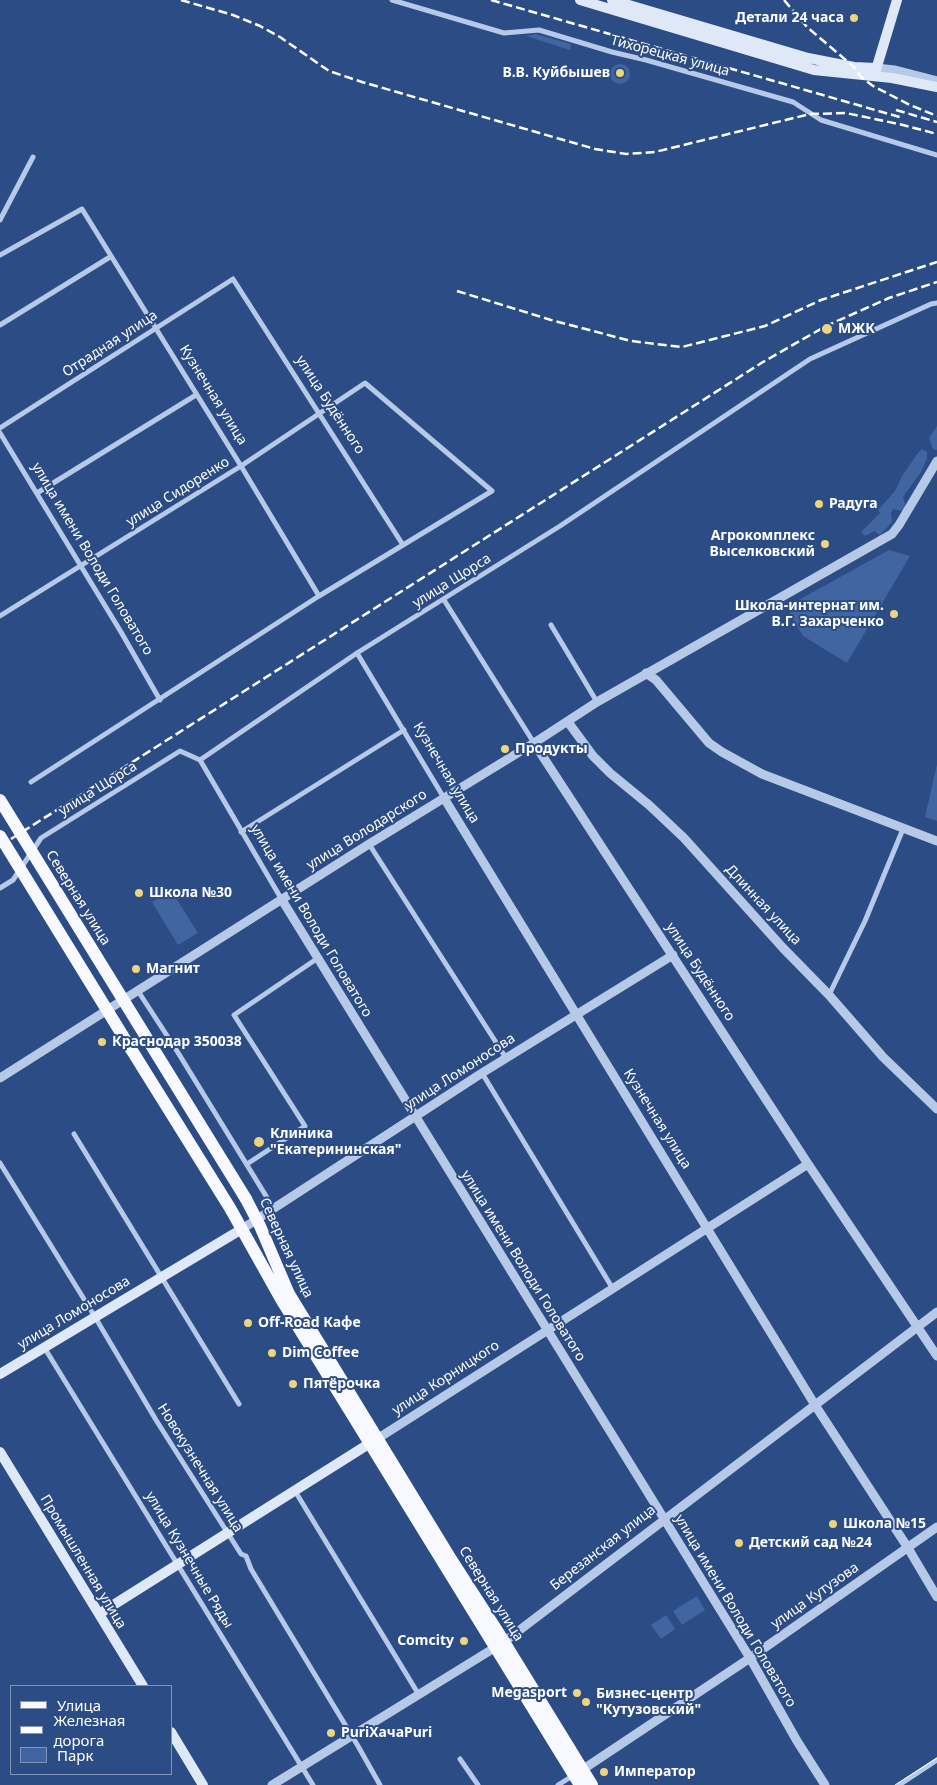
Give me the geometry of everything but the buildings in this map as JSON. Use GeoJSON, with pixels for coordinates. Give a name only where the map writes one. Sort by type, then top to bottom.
{"type":"FeatureCollection","features":[{"type":"Feature","properties":{"kind":"main road"},"geometry":{"type":"LineString","coordinates":[[580,0],[814,70],[875,72]]}},
{"type":"Feature","properties":{"kind":"main road"},"geometry":{"type":"LineString","coordinates":[[612,0],[808,58],[937,87]]}},
{"type":"Feature","properties":{"kind":"main road"},"geometry":{"type":"LineString","coordinates":[[875,72],[897,0]]}},
{"type":"Feature","properties":{"kind":"main road","name":"Северная улица"},"geometry":{"type":"LineString","coordinates":[[0,800],[246,1198],[289,1294],[374,1441]]}},
{"type":"Feature","properties":{"kind":"main road","name":"Северная улица"},"geometry":{"type":"LineString","coordinates":[[0,836],[230,1208],[281,1299],[374,1441],[579,1777],[592,1785]]}},
{"type":"Feature","properties":{"kind":"main road","name":"улица Ломоносова"},"geometry":{"type":"LineString","coordinates":[[0,1374],[242,1229]]}},
{"type":"Feature","properties":{"kind":"main road","name":"улица Корницкого"},"geometry":{"type":"LineString","coordinates":[[99,1614],[374,1441]]}},
{"type":"Feature","properties":{"kind":"main road","name":"Промышленная улица"},"geometry":{"type":"LineString","coordinates":[[0,1452],[142,1685]]}},
{"type":"Feature","properties":{"kind":"main road"},"geometry":{"type":"LineString","coordinates":[[172,1734],[204,1785]]}},
{"type":"Feature","properties":{"kind":"street","name":"Тихорецкая улица"},"geometry":{"type":"LineString","coordinates":[[392,0],[504,33],[539,30],[646,60],[793,102],[821,120],[937,155]]}},
{"type":"Feature","properties":{"kind":"street"},"geometry":{"type":"LineString","coordinates":[[875,72],[895,70],[937,81]]}},
{"type":"Feature","properties":{"kind":"street"},"geometry":{"type":"LineString","coordinates":[[0,220],[33,157]]}},
{"type":"Feature","properties":{"kind":"street","name":"Кузнечная улица"},"geometry":{"type":"LineString","coordinates":[[0,255],[82,209],[320,596]]}},
{"type":"Feature","properties":{"kind":"street"},"geometry":{"type":"LineString","coordinates":[[0,325],[110,257]]}},
{"type":"Feature","properties":{"kind":"street","name":"Отрадная улица"},"geometry":{"type":"LineString","coordinates":[[0,428],[233,279]]}},
{"type":"Feature","properties":{"kind":"street","name":"улица Будённого"},"geometry":{"type":"LineString","coordinates":[[233,279],[403,545]]}},
{"type":"Feature","properties":{"kind":"street","name":"улица Щорса"},"geometry":{"type":"LineString","coordinates":[[0,888],[12,880],[41,838],[180,751],[200,760],[357,653],[560,526],[810,360],[931,304],[937,303]]}},
{"type":"Feature","properties":{"kind":"street","name":"улица Сидоренко"},"geometry":{"type":"LineString","coordinates":[[0,616],[241,466],[365,383],[492,492],[403,545]]}},
{"type":"Feature","properties":{"kind":"street"},"geometry":{"type":"LineString","coordinates":[[37,493],[196,395]]}},
{"type":"Feature","properties":{"kind":"street","name":"улица имени Володи Головатого"},"geometry":{"type":"LineString","coordinates":[[0,433],[160,700]]}},
{"type":"Feature","properties":{"kind":"street","name":"улица Володарского"},"geometry":{"type":"LineString","coordinates":[[0,1078],[597,702],[892,534],[937,461]]}},
{"type":"Feature","properties":{"kind":"street"},"geometry":{"type":"LineString","coordinates":[[31,782],[320,596],[403,545]]}},
{"type":"Feature","properties":{"kind":"street","name":"улица Будённого"},"geometry":{"type":"LineString","coordinates":[[444,600],[534,743],[808,1164],[937,1356]]}},
{"type":"Feature","properties":{"kind":"street"},"geometry":{"type":"LineString","coordinates":[[551,625],[597,702]]}},
{"type":"Feature","properties":{"kind":"street","name":"Кузнечная улица"},"geometry":{"type":"LineString","coordinates":[[357,653],[815,1405],[908,1548],[937,1597]]}},
{"type":"Feature","properties":{"kind":"street"},"geometry":{"type":"LineString","coordinates":[[646,673],[656,680],[710,743],[722,752],[762,774],[937,841]]}},
{"type":"Feature","properties":{"kind":"street","name":"Длинная улица"},"geometry":{"type":"LineString","coordinates":[[568,722],[593,756],[610,774],[684,838],[783,948],[829,995],[883,1057],[937,1109]]}},
{"type":"Feature","properties":{"kind":"street"},"geometry":{"type":"LineString","coordinates":[[241,832],[404,730]]}},
{"type":"Feature","properties":{"kind":"street","name":"улица имени Володи Головатого"},"geometry":{"type":"LineString","coordinates":[[200,760],[282,900],[750,1658],[797,1741],[825,1785]]}},
{"type":"Feature","properties":{"kind":"street"},"geometry":{"type":"LineString","coordinates":[[829,995],[865,921],[902,829]]}},
{"type":"Feature","properties":{"kind":"street"},"geometry":{"type":"LineString","coordinates":[[369,844],[506,1058]]}},
{"type":"Feature","properties":{"kind":"street","name":"улица Ломоносова"},"geometry":{"type":"LineString","coordinates":[[242,1229],[482,1073],[673,955]]}},
{"type":"Feature","properties":{"kind":"street"},"geometry":{"type":"LineString","coordinates":[[247,1164],[305,1126],[234,1014],[318,958]]}},
{"type":"Feature","properties":{"kind":"street"},"geometry":{"type":"LineString","coordinates":[[138,990],[275,1209]]}},
{"type":"Feature","properties":{"kind":"street"},"geometry":{"type":"LineString","coordinates":[[482,1073],[613,1289]]}},
{"type":"Feature","properties":{"kind":"street"},"geometry":{"type":"LineString","coordinates":[[74,1134],[239,1404]]}},
{"type":"Feature","properties":{"kind":"street","name":"Новокузнечная улица"},"geometry":{"type":"LineString","coordinates":[[0,1163],[95,1316],[156,1420],[227,1533],[241,1554],[246,1556],[251,1569],[380,1785]]}},
{"type":"Feature","properties":{"kind":"street","name":"улица Корницкого"},"geometry":{"type":"LineString","coordinates":[[374,1441],[808,1164]]}},
{"type":"Feature","properties":{"kind":"street","name":"Березанская улица"},"geometry":{"type":"LineString","coordinates":[[272,1785],[500,1645],[937,1312]]}},
{"type":"Feature","properties":{"kind":"street","name":"улица Кузнечные Ряды"},"geometry":{"type":"LineString","coordinates":[[44,1347],[313,1785]]}},
{"type":"Feature","properties":{"kind":"street"},"geometry":{"type":"LineString","coordinates":[[295,1490],[420,1695]]}},
{"type":"Feature","properties":{"kind":"street","name":"улица Кутузова"},"geometry":{"type":"LineString","coordinates":[[558,1785],[579,1777],[937,1528]]}},
{"type":"Feature","properties":{"kind":"street"},"geometry":{"type":"LineString","coordinates":[[460,1758],[478,1785]]}},
{"type":"Feature","properties":{"kind":"street"},"geometry":{"type":"LineString","coordinates":[[899,1785],[937,1760]]}},
{"type":"Feature","properties":{"kind":"green space"},"geometry":{"type":"Polygon","coordinates":[[[536,34],[571,44],[570,50],[526,36],[536,34]]]}},
{"type":"Feature","properties":{"kind":"green space"},"geometry":{"type":"Polygon","coordinates":[[[620,64],[627,67],[630,74],[627,81],[620,84],[613,81],[610,74],[613,67],[620,64]]]}},
{"type":"Feature","properties":{"kind":"green space"},"geometry":{"type":"Polygon","coordinates":[[[937,426],[937,450],[933,449],[929,438],[937,426]]]}},
{"type":"Feature","properties":{"kind":"green space"},"geometry":{"type":"Polygon","coordinates":[[[922,449],[927,452],[927,459],[921,472],[903,497],[906,507],[902,511],[893,509],[891,512],[892,522],[880,535],[874,531],[865,536],[861,532],[880,513],[878,510],[895,491],[902,476],[922,449]]]}},
{"type":"Feature","properties":{"kind":"green space"},"geometry":{"type":"Polygon","coordinates":[[[889,550],[910,556],[847,663],[803,636],[790,614],[795,602],[889,550]]]}},
{"type":"Feature","properties":{"kind":"green space"},"geometry":{"type":"Polygon","coordinates":[[[937,764],[937,821],[925,817],[937,764]]]}},
{"type":"Feature","properties":{"kind":"green space"},"geometry":{"type":"Polygon","coordinates":[[[171,890],[198,933],[178,945],[152,902],[171,890]]]}},
{"type":"Feature","properties":{"kind":"green space"},"geometry":{"type":"Polygon","coordinates":[[[697,1596],[705,1610],[682,1625],[673,1611],[697,1596]]]}},
{"type":"Feature","properties":{"kind":"green space"},"geometry":{"type":"Polygon","coordinates":[[[666,1615],[675,1629],[661,1639],[651,1625],[666,1615]]]}},
{"type":"Feature","properties":{"kind":"tram line"},"geometry":{"type":"LineString","coordinates":[[895,1785],[937,1758]]}},
{"type":"Feature","properties":{"kind":"railway"},"geometry":{"type":"LineString","coordinates":[[181,0],[233,15],[260,26],[280,37],[329,71],[595,149],[626,154],[655,152],[810,114],[846,113],[937,134]]}},
{"type":"Feature","properties":{"kind":"railway"},"geometry":{"type":"LineString","coordinates":[[491,0],[903,118]]}},
{"type":"Feature","properties":{"kind":"railway"},"geometry":{"type":"LineString","coordinates":[[784,0],[807,27],[854,67],[860,76],[873,86],[937,116]]}},
{"type":"Feature","properties":{"kind":"railway"},"geometry":{"type":"LineString","coordinates":[[896,110],[937,122]]}},
{"type":"Feature","properties":{"kind":"railway"},"geometry":{"type":"LineString","coordinates":[[457,291],[551,320],[631,341],[682,347],[765,326],[821,300],[937,262]]}},
{"type":"Feature","properties":{"kind":"railway"},"geometry":{"type":"LineString","coordinates":[[0,846],[763,362],[826,326],[889,298],[937,282]]}},
{"type":"Feature","properties":{"kind":"place","name":"Детали 24 часа"},"geometry":{"type":"Point","coordinates":[854,18]}},
{"type":"Feature","properties":{"kind":"place","name":"В.В. Куйбышев"},"geometry":{"type":"Point","coordinates":[620,73]}},
{"type":"Feature","properties":{"kind":"place","name":"МЖК"},"geometry":{"type":"Point","coordinates":[827,329]}},
{"type":"Feature","properties":{"kind":"place","name":"Радуга"},"geometry":{"type":"Point","coordinates":[819,504]}},
{"type":"Feature","properties":{"kind":"place","name":"Агрокомплекс Выселковский"},"geometry":{"type":"Point","coordinates":[825,544]}},
{"type":"Feature","properties":{"kind":"place","name":"Школа-интернат им. В.Г. Захарченко"},"geometry":{"type":"Point","coordinates":[894,614]}},
{"type":"Feature","properties":{"kind":"place","name":"Продукты"},"geometry":{"type":"Point","coordinates":[505,749]}},
{"type":"Feature","properties":{"kind":"place","name":"Школа №30"},"geometry":{"type":"Point","coordinates":[139,893]}},
{"type":"Feature","properties":{"kind":"place","name":"Магнит"},"geometry":{"type":"Point","coordinates":[136,969]}},
{"type":"Feature","properties":{"kind":"place","name":"Краснодар 350038"},"geometry":{"type":"Point","coordinates":[102,1042]}},
{"type":"Feature","properties":{"kind":"place","name":"Клиника \"Екатерининская\""},"geometry":{"type":"Point","coordinates":[259,1142]}},
{"type":"Feature","properties":{"kind":"place","name":"Off-Road Кафе"},"geometry":{"type":"Point","coordinates":[248,1323]}},
{"type":"Feature","properties":{"kind":"place","name":"Dim Coffee"},"geometry":{"type":"Point","coordinates":[272,1353]}},
{"type":"Feature","properties":{"kind":"place","name":"Пятёрочка"},"geometry":{"type":"Point","coordinates":[293,1384]}},
{"type":"Feature","properties":{"kind":"place","name":"Школа №15"},"geometry":{"type":"Point","coordinates":[833,1524]}},
{"type":"Feature","properties":{"kind":"place","name":"Детский сад №24"},"geometry":{"type":"Point","coordinates":[739,1543]}},
{"type":"Feature","properties":{"kind":"place","name":"Comcity"},"geometry":{"type":"Point","coordinates":[464,1641]}},
{"type":"Feature","properties":{"kind":"place","name":"Megasport"},"geometry":{"type":"Point","coordinates":[577,1693]}},
{"type":"Feature","properties":{"kind":"place","name":"Бизнес-центр \"Кутузовский\""},"geometry":{"type":"Point","coordinates":[586,1702]}},
{"type":"Feature","properties":{"kind":"place","name":"PuriХачаPuri"},"geometry":{"type":"Point","coordinates":[331,1733]}},
{"type":"Feature","properties":{"kind":"place","name":"Император"},"geometry":{"type":"Point","coordinates":[604,1772]}}]}
